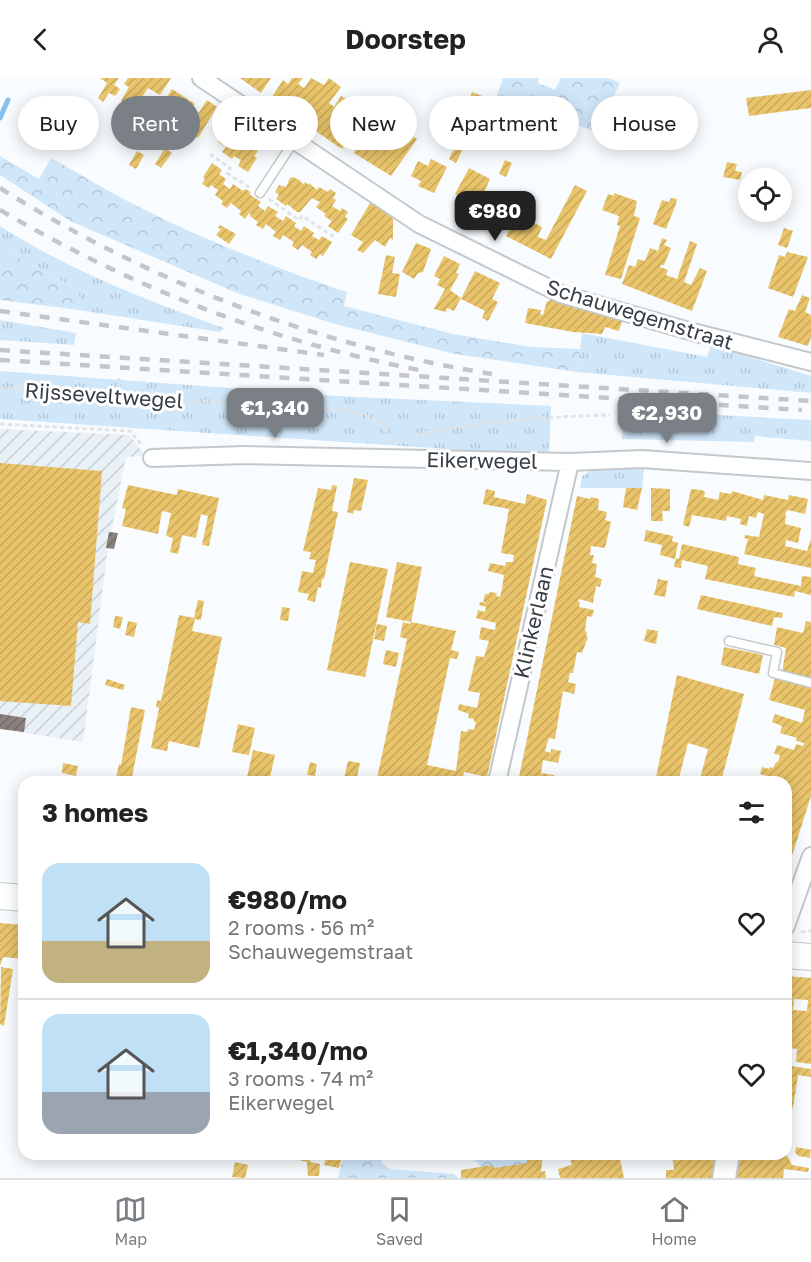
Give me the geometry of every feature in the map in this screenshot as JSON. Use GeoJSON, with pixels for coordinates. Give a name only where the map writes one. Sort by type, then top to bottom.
{"type":"FeatureCollection","features":[{"type":"Feature","properties":{"kind":"main road"},"geometry":{"type":"LineString","coordinates":[[0,896],[18,898]]}},
{"type":"Feature","properties":{"kind":"main road"},"geometry":{"type":"LineString","coordinates":[[724,1178],[727,1160]]}},
{"type":"Feature","properties":{"kind":"street","name":"Schauwegemstraat"},"geometry":{"type":"LineString","coordinates":[[201,78],[228,96]]}},
{"type":"Feature","properties":{"kind":"street","name":"Schauwegemstraat"},"geometry":{"type":"LineString","coordinates":[[308,150],[420,224],[561,294],[689,331],[811,362]]}},
{"type":"Feature","properties":{"kind":"street","name":"Eikerwegel"},"geometry":{"type":"LineString","coordinates":[[152,458],[245,455],[570,462],[642,459],[811,471]]}},
{"type":"Feature","properties":{"kind":"street","name":"Klinkerlaan"},"geometry":{"type":"LineString","coordinates":[[498,776],[570,462]]}},
{"type":"Feature","properties":{"kind":"street"},"geometry":{"type":"LineString","coordinates":[[792,909],[811,856]]}},
{"type":"Feature","properties":{"kind":"lane"},"geometry":{"type":"LineString","coordinates":[[260,193],[288,150]]}},
{"type":"Feature","properties":{"kind":"lane"},"geometry":{"type":"LineString","coordinates":[[729,641],[777,652],[773,673],[811,683]]}},
{"type":"Feature","properties":{"kind":"path"},"geometry":{"type":"LineString","coordinates":[[118,396],[119,378]]}},
{"type":"Feature","properties":{"kind":"path","name":"Rijsseveltwegel"},"geometry":{"type":"LineString","coordinates":[[0,388],[347,410],[377,419],[388,432],[398,459]]}},
{"type":"Feature","properties":{"kind":"path"},"geometry":{"type":"LineString","coordinates":[[398,459],[409,436],[459,425],[537,417],[610,415]]}},
{"type":"Feature","properties":{"kind":"path"},"geometry":{"type":"LineString","coordinates":[[0,424],[130,431]]}},
{"type":"Feature","properties":{"kind":"shaded area"},"geometry":{"type":"Polygon","coordinates":[[[0,429],[129,435],[146,456],[126,457],[108,547],[83,742],[0,729],[0,429]]]}},
{"type":"Feature","properties":{"kind":"green space"},"geometry":{"type":"Polygon","coordinates":[[[503,78],[539,78],[538,83],[555,90],[561,78],[608,78],[620,83],[614,96],[591,96],[591,130],[579,126],[579,96],[497,96],[503,78]]]}},
{"type":"Feature","properties":{"kind":"green space"},"geometry":{"type":"Polygon","coordinates":[[[0,156],[39,179],[51,158],[128,201],[189,231],[268,264],[347,292],[344,306],[453,334],[532,347],[580,349],[577,372],[455,354],[335,324],[237,293],[70,221],[0,175],[0,156]]]}},
{"type":"Feature","properties":{"kind":"green space"},"geometry":{"type":"Polygon","coordinates":[[[0,226],[53,257],[109,283],[224,328],[220,332],[72,309],[80,299],[78,290],[0,247],[0,226]]]}},
{"type":"Feature","properties":{"kind":"green space"},"geometry":{"type":"Polygon","coordinates":[[[0,247],[78,290],[80,299],[72,309],[0,300],[0,247]]]}},
{"type":"Feature","properties":{"kind":"green space"},"geometry":{"type":"Polygon","coordinates":[[[0,320],[76,333],[74,345],[0,340],[0,320]]]}},
{"type":"Feature","properties":{"kind":"green space"},"geometry":{"type":"Polygon","coordinates":[[[582,333],[707,357],[711,345],[811,376],[811,393],[577,372],[582,333]]]}},
{"type":"Feature","properties":{"kind":"green space"},"geometry":{"type":"Polygon","coordinates":[[[0,371],[336,396],[551,406],[549,456],[0,419],[0,371]]]}},
{"type":"Feature","properties":{"kind":"green space"},"geometry":{"type":"Polygon","coordinates":[[[624,410],[811,420],[811,441],[755,436],[754,442],[622,439],[624,410]]]}},
{"type":"Feature","properties":{"kind":"green space"},"geometry":{"type":"Polygon","coordinates":[[[594,469],[644,469],[642,488],[580,488],[582,476],[594,469]]]}},
{"type":"Feature","properties":{"kind":"green space"},"geometry":{"type":"Polygon","coordinates":[[[342,1160],[382,1160],[390,1169],[454,1174],[458,1178],[338,1178],[342,1160]]]}},
{"type":"Feature","properties":{"kind":"green space"},"geometry":{"type":"Polygon","coordinates":[[[474,1160],[541,1160],[540,1171],[484,1172],[474,1160]]]}},
{"type":"Feature","properties":{"kind":"building: Homes"},"geometry":{"type":"Polygon","coordinates":[[[100,78],[119,78],[114,85],[120,89],[115,96],[109,93],[103,102],[99,96],[107,83],[100,78]]]}},
{"type":"Feature","properties":{"kind":"building: Homes"},"geometry":{"type":"Polygon","coordinates":[[[128,78],[171,78],[160,95],[148,88],[143,96],[124,96],[129,87],[124,84],[128,78]]]}},
{"type":"Feature","properties":{"kind":"building: Homes"},"geometry":{"type":"Polygon","coordinates":[[[240,78],[271,78],[261,93],[240,78]]]}},
{"type":"Feature","properties":{"kind":"building: Homes"},"geometry":{"type":"Polygon","coordinates":[[[292,78],[303,78],[298,84],[304,88],[311,78],[324,85],[329,78],[341,87],[334,96],[330,96],[330,141],[318,133],[318,96],[273,96],[283,80],[288,84],[292,78]]]}},
{"type":"Feature","properties":{"kind":"building: Homes"},"geometry":{"type":"Polygon","coordinates":[[[172,89],[183,96],[168,96],[172,89]]]}},
{"type":"Feature","properties":{"kind":"building: Homes"},"geometry":{"type":"Polygon","coordinates":[[[811,90],[811,108],[749,116],[746,98],[811,90]]]}},
{"type":"Feature","properties":{"kind":"building: Homes"},"geometry":{"type":"Polygon","coordinates":[[[472,92],[482,96],[471,96],[472,92]]]}},
{"type":"Feature","properties":{"kind":"building: Homes"},"geometry":{"type":"Polygon","coordinates":[[[207,100],[212,104],[212,115],[200,135],[200,111],[207,100]]]}},
{"type":"Feature","properties":{"kind":"building: Homes"},"geometry":{"type":"Polygon","coordinates":[[[164,150],[172,153],[161,168],[155,164],[164,150]]]}},
{"type":"Feature","properties":{"kind":"building: Homes"},"geometry":{"type":"Polygon","coordinates":[[[224,150],[258,151],[254,156],[257,158],[248,172],[238,166],[241,160],[234,156],[232,159],[222,152],[224,150]]]}},
{"type":"Feature","properties":{"kind":"building: Homes"},"geometry":{"type":"Polygon","coordinates":[[[356,150],[409,150],[391,176],[354,153],[356,150]]]}},
{"type":"Feature","properties":{"kind":"building: Homes"},"geometry":{"type":"Polygon","coordinates":[[[454,150],[462,150],[456,163],[449,159],[454,150]]]}},
{"type":"Feature","properties":{"kind":"building: Homes"},"geometry":{"type":"Polygon","coordinates":[[[137,151],[144,155],[136,169],[129,165],[137,151]]]}},
{"type":"Feature","properties":{"kind":"building: Homes"},"geometry":{"type":"Polygon","coordinates":[[[431,159],[447,167],[434,193],[418,186],[421,181],[411,176],[418,161],[428,166],[431,159]]]}},
{"type":"Feature","properties":{"kind":"building: Homes"},"geometry":{"type":"Polygon","coordinates":[[[505,160],[512,163],[506,177],[499,174],[505,160]]]}},
{"type":"Feature","properties":{"kind":"building: Homes"},"geometry":{"type":"Polygon","coordinates":[[[727,162],[737,164],[735,171],[738,171],[738,180],[723,177],[727,162]]]}},
{"type":"Feature","properties":{"kind":"building: Homes"},"geometry":{"type":"Polygon","coordinates":[[[212,163],[222,170],[219,174],[226,179],[223,184],[230,189],[233,184],[243,191],[245,189],[251,192],[249,194],[261,202],[258,206],[265,211],[268,206],[278,212],[275,216],[283,221],[286,216],[296,223],[294,226],[301,231],[304,226],[314,233],[312,236],[319,240],[322,236],[332,242],[323,256],[320,254],[316,259],[310,255],[312,252],[302,245],[298,250],[292,246],[294,242],[283,235],[280,240],[273,236],[276,232],[266,224],[263,229],[256,225],[258,222],[249,213],[245,219],[239,214],[241,211],[231,203],[227,208],[221,204],[223,201],[215,195],[218,190],[211,185],[209,188],[202,184],[205,179],[203,177],[212,163]]]}},
{"type":"Feature","properties":{"kind":"building: Homes"},"geometry":{"type":"Polygon","coordinates":[[[469,168],[490,179],[478,206],[455,194],[469,168]]]}},
{"type":"Feature","properties":{"kind":"building: Homes"},"geometry":{"type":"Polygon","coordinates":[[[293,177],[304,184],[305,182],[309,185],[309,183],[317,190],[319,187],[336,193],[333,198],[336,200],[332,206],[340,211],[342,208],[348,212],[345,217],[348,219],[338,233],[328,226],[332,221],[316,207],[320,202],[312,198],[300,212],[297,212],[276,199],[279,195],[275,192],[279,185],[286,187],[290,178],[293,177]]]}},
{"type":"Feature","properties":{"kind":"building: Homes"},"geometry":{"type":"Polygon","coordinates":[[[575,185],[587,191],[551,259],[506,236],[511,226],[507,223],[513,212],[542,227],[538,237],[546,240],[575,185]]]}},
{"type":"Feature","properties":{"kind":"building: Homes"},"geometry":{"type":"Polygon","coordinates":[[[614,193],[637,201],[634,216],[640,218],[621,279],[605,275],[620,226],[617,225],[619,216],[602,210],[608,194],[614,196],[614,193]]]}},
{"type":"Feature","properties":{"kind":"building: Homes"},"geometry":{"type":"Polygon","coordinates":[[[671,198],[677,199],[666,229],[653,224],[662,200],[669,202],[671,198]]]}},
{"type":"Feature","properties":{"kind":"building: Homes"},"geometry":{"type":"Polygon","coordinates":[[[370,203],[393,217],[393,240],[390,238],[385,247],[375,240],[363,253],[357,250],[363,242],[351,235],[370,203]]]}},
{"type":"Feature","properties":{"kind":"building: Homes"},"geometry":{"type":"Polygon","coordinates":[[[220,225],[236,234],[229,244],[216,235],[221,229],[218,228],[220,225]]]}},
{"type":"Feature","properties":{"kind":"building: Homes"},"geometry":{"type":"Polygon","coordinates":[[[784,228],[793,231],[787,248],[778,245],[784,228]]]}},
{"type":"Feature","properties":{"kind":"building: Homes"},"geometry":{"type":"Polygon","coordinates":[[[662,238],[667,240],[664,245],[671,248],[664,265],[660,267],[668,270],[666,275],[677,279],[690,241],[697,244],[684,282],[691,285],[700,268],[707,271],[692,311],[622,284],[629,265],[635,267],[638,259],[645,261],[650,248],[658,251],[662,238]]]}},
{"type":"Feature","properties":{"kind":"building: Homes"},"geometry":{"type":"Polygon","coordinates":[[[416,243],[431,249],[423,272],[418,273],[414,279],[402,272],[416,243]]]}},
{"type":"Feature","properties":{"kind":"building: Homes"},"geometry":{"type":"Polygon","coordinates":[[[787,252],[808,257],[793,297],[768,288],[779,255],[785,257],[787,252]]]}},
{"type":"Feature","properties":{"kind":"building: Homes"},"geometry":{"type":"Polygon","coordinates":[[[386,255],[395,257],[392,273],[400,274],[396,297],[378,294],[386,255]]]}},
{"type":"Feature","properties":{"kind":"building: Homes"},"geometry":{"type":"Polygon","coordinates":[[[444,256],[460,264],[456,273],[459,274],[450,290],[461,298],[454,311],[447,308],[446,312],[434,309],[445,289],[437,285],[440,279],[434,276],[444,256]]]}},
{"type":"Feature","properties":{"kind":"building: Homes"},"geometry":{"type":"Polygon","coordinates":[[[475,271],[500,283],[492,299],[498,302],[488,321],[482,318],[485,311],[461,299],[475,271]]]}},
{"type":"Feature","properties":{"kind":"building: Homes"},"geometry":{"type":"Polygon","coordinates":[[[802,295],[810,298],[805,312],[811,315],[811,337],[808,346],[778,337],[789,309],[795,311],[802,295]]]}},
{"type":"Feature","properties":{"kind":"building: Homes"},"geometry":{"type":"Polygon","coordinates":[[[550,297],[623,318],[619,331],[605,327],[602,334],[573,332],[525,323],[528,308],[541,310],[540,314],[543,315],[550,297]]]}},
{"type":"Feature","properties":{"kind":"building: Homes"},"geometry":{"type":"Polygon","coordinates":[[[0,463],[102,471],[90,624],[78,622],[71,706],[0,701],[0,463]]]}},
{"type":"Feature","properties":{"kind":"building: Homes"},"geometry":{"type":"Polygon","coordinates":[[[354,478],[368,480],[361,511],[354,510],[353,514],[347,512],[354,478]]]}},
{"type":"Feature","properties":{"kind":"building: Homes"},"geometry":{"type":"Polygon","coordinates":[[[128,485],[177,495],[178,489],[219,498],[209,546],[202,545],[208,516],[201,514],[196,538],[182,535],[178,554],[170,552],[173,538],[166,536],[171,513],[162,511],[158,534],[122,526],[126,509],[122,508],[128,485]]]}},
{"type":"Feature","properties":{"kind":"building: Homes"},"geometry":{"type":"Polygon","coordinates":[[[332,485],[337,486],[332,511],[338,512],[324,579],[322,579],[321,588],[318,587],[315,602],[307,600],[309,594],[298,592],[302,571],[313,573],[316,560],[309,559],[311,552],[303,551],[318,488],[331,490],[332,485]]]}},
{"type":"Feature","properties":{"kind":"building: Homes"},"geometry":{"type":"Polygon","coordinates":[[[626,488],[642,488],[637,510],[623,507],[626,488]]]}},
{"type":"Feature","properties":{"kind":"building: Homes"},"geometry":{"type":"Polygon","coordinates":[[[651,488],[670,489],[670,511],[662,511],[663,521],[651,521],[651,488]]]}},
{"type":"Feature","properties":{"kind":"building: Homes"},"geometry":{"type":"Polygon","coordinates":[[[486,489],[495,491],[494,497],[525,504],[527,494],[547,500],[487,776],[464,772],[463,776],[377,776],[407,639],[400,637],[403,622],[456,631],[451,650],[459,652],[457,659],[450,658],[427,765],[456,771],[461,731],[474,730],[476,722],[468,718],[469,714],[458,710],[459,704],[477,708],[480,693],[468,691],[476,656],[484,657],[489,641],[479,639],[481,627],[495,630],[496,623],[476,618],[478,610],[485,612],[486,607],[479,605],[480,602],[487,603],[483,601],[485,594],[497,593],[496,596],[500,597],[504,575],[488,571],[490,563],[505,566],[506,562],[513,562],[514,555],[501,553],[509,509],[483,504],[486,489]]]}},
{"type":"Feature","properties":{"kind":"building: Homes"},"geometry":{"type":"Polygon","coordinates":[[[691,489],[702,490],[705,492],[704,497],[718,500],[720,492],[731,494],[732,491],[763,500],[764,495],[788,500],[789,495],[808,499],[805,514],[788,510],[786,512],[785,524],[801,528],[798,543],[786,540],[785,546],[807,551],[811,539],[811,568],[744,554],[748,539],[744,538],[745,535],[759,537],[764,514],[758,512],[756,518],[749,516],[747,526],[740,524],[741,519],[727,516],[726,521],[692,515],[689,527],[683,525],[691,489]]]}},
{"type":"Feature","properties":{"kind":"building: Homes"},"geometry":{"type":"Polygon","coordinates":[[[577,496],[599,499],[598,510],[607,512],[605,520],[611,522],[605,548],[591,546],[590,555],[594,555],[592,563],[597,564],[595,577],[602,579],[600,587],[596,586],[593,603],[579,599],[578,602],[580,602],[579,607],[594,610],[592,617],[587,616],[585,631],[588,637],[582,653],[577,652],[573,673],[570,673],[568,682],[576,684],[574,694],[563,691],[555,739],[549,738],[545,751],[551,753],[551,749],[561,751],[558,763],[543,760],[541,773],[554,776],[519,776],[577,496]]]}},
{"type":"Feature","properties":{"kind":"building: Homes"},"geometry":{"type":"Polygon","coordinates":[[[646,530],[673,536],[672,541],[678,543],[675,559],[660,555],[662,545],[644,541],[646,530]]]}},
{"type":"Feature","properties":{"kind":"building: Homes"},"geometry":{"type":"Polygon","coordinates":[[[682,544],[739,557],[738,564],[756,568],[754,576],[801,586],[802,576],[811,577],[811,595],[795,591],[794,597],[705,579],[708,566],[682,560],[681,568],[674,567],[676,558],[679,559],[682,544]]]}},
{"type":"Feature","properties":{"kind":"building: Homes"},"geometry":{"type":"Polygon","coordinates":[[[350,562],[388,569],[365,677],[327,670],[350,562]]]}},
{"type":"Feature","properties":{"kind":"building: Homes"},"geometry":{"type":"Polygon","coordinates":[[[397,562],[422,567],[411,622],[386,617],[397,562]]]}},
{"type":"Feature","properties":{"kind":"building: Homes"},"geometry":{"type":"Polygon","coordinates":[[[658,579],[668,581],[665,597],[654,595],[658,579]]]}},
{"type":"Feature","properties":{"kind":"building: Homes"},"geometry":{"type":"Polygon","coordinates":[[[701,595],[783,613],[782,618],[774,617],[772,626],[697,609],[701,595]]]}},
{"type":"Feature","properties":{"kind":"building: Homes"},"geometry":{"type":"Polygon","coordinates":[[[198,600],[204,601],[201,620],[195,619],[192,631],[222,637],[199,748],[169,741],[167,751],[151,748],[159,708],[156,707],[157,700],[161,701],[179,615],[194,618],[198,600]]]}},
{"type":"Feature","properties":{"kind":"building: Homes"},"geometry":{"type":"Polygon","coordinates":[[[282,607],[290,608],[288,621],[280,620],[282,607]]]}},
{"type":"Feature","properties":{"kind":"building: Homes"},"geometry":{"type":"Polygon","coordinates":[[[115,616],[123,617],[120,629],[113,627],[115,616]]]}},
{"type":"Feature","properties":{"kind":"building: Homes"},"geometry":{"type":"Polygon","coordinates":[[[128,621],[137,623],[134,637],[125,635],[128,621]]]}},
{"type":"Feature","properties":{"kind":"building: Homes"},"geometry":{"type":"Polygon","coordinates":[[[806,621],[811,622],[811,678],[782,673],[786,648],[774,645],[777,627],[803,633],[806,621]]]}},
{"type":"Feature","properties":{"kind":"building: Homes"},"geometry":{"type":"Polygon","coordinates":[[[377,624],[387,626],[384,641],[374,639],[377,624]]]}},
{"type":"Feature","properties":{"kind":"building: Homes"},"geometry":{"type":"Polygon","coordinates":[[[647,629],[658,631],[656,644],[644,641],[647,629]]]}},
{"type":"Feature","properties":{"kind":"building: Homes"},"geometry":{"type":"Polygon","coordinates":[[[724,647],[763,655],[759,674],[721,665],[724,647]]]}},
{"type":"Feature","properties":{"kind":"building: Homes"},"geometry":{"type":"Polygon","coordinates":[[[386,650],[399,653],[396,667],[383,664],[386,650]]]}},
{"type":"Feature","properties":{"kind":"building: Homes"},"geometry":{"type":"Polygon","coordinates":[[[677,675],[744,694],[723,776],[701,776],[708,749],[688,743],[680,776],[656,776],[677,675]]]}},
{"type":"Feature","properties":{"kind":"building: Homes"},"geometry":{"type":"Polygon","coordinates":[[[775,678],[811,688],[811,796],[792,856],[792,776],[760,774],[762,767],[773,768],[778,762],[780,755],[774,754],[777,745],[794,750],[796,744],[803,746],[804,743],[796,741],[797,738],[780,733],[782,726],[772,722],[775,714],[802,723],[805,710],[769,700],[775,678]]]}},
{"type":"Feature","properties":{"kind":"building: Homes"},"geometry":{"type":"Polygon","coordinates":[[[107,679],[125,685],[123,690],[105,685],[107,679]]]}},
{"type":"Feature","properties":{"kind":"building: Homes"},"geometry":{"type":"Polygon","coordinates":[[[131,707],[145,710],[132,776],[116,776],[119,764],[121,765],[131,707]]]}},
{"type":"Feature","properties":{"kind":"building: Homes"},"geometry":{"type":"Polygon","coordinates":[[[238,724],[255,728],[249,755],[232,752],[238,724]]]}},
{"type":"Feature","properties":{"kind":"building: Homes"},"geometry":{"type":"Polygon","coordinates":[[[253,750],[275,755],[270,776],[247,776],[253,750]]]}},
{"type":"Feature","properties":{"kind":"building: Homes"},"geometry":{"type":"Polygon","coordinates":[[[348,761],[360,763],[357,776],[344,776],[348,761]]]}},
{"type":"Feature","properties":{"kind":"building: Homes"},"geometry":{"type":"Polygon","coordinates":[[[310,762],[317,764],[315,776],[307,775],[310,762]]]}},
{"type":"Feature","properties":{"kind":"building: Homes"},"geometry":{"type":"Polygon","coordinates":[[[63,763],[78,766],[76,776],[62,773],[63,763]]]}},
{"type":"Feature","properties":{"kind":"building: Homes"},"geometry":{"type":"Polygon","coordinates":[[[0,923],[18,924],[18,958],[3,957],[0,966],[0,923]]]}},
{"type":"Feature","properties":{"kind":"building: Homes"},"geometry":{"type":"Polygon","coordinates":[[[1,967],[13,969],[4,1026],[0,1024],[1,967]]]}},
{"type":"Feature","properties":{"kind":"building: Homes"},"geometry":{"type":"Polygon","coordinates":[[[792,976],[811,978],[811,1064],[796,1062],[797,1049],[792,1048],[792,976]],[[794,999],[793,1010],[807,1011],[808,1000],[794,999]]]}},
{"type":"Feature","properties":{"kind":"building: Homes"},"geometry":{"type":"Polygon","coordinates":[[[792,1066],[811,1069],[811,1077],[798,1075],[793,1108],[792,1066]]]}},
{"type":"Feature","properties":{"kind":"building: Homes"},"geometry":{"type":"Polygon","coordinates":[[[796,1147],[811,1150],[810,1158],[798,1156],[795,1152],[796,1147]]]}},
{"type":"Feature","properties":{"kind":"building: Homes"},"geometry":{"type":"Polygon","coordinates":[[[299,1160],[310,1160],[310,1162],[320,1164],[319,1176],[308,1176],[307,1162],[299,1160]]]}},
{"type":"Feature","properties":{"kind":"building: Homes"},"geometry":{"type":"Polygon","coordinates":[[[325,1160],[341,1160],[339,1168],[324,1165],[325,1160]]]}},
{"type":"Feature","properties":{"kind":"building: Homes"},"geometry":{"type":"Polygon","coordinates":[[[527,1160],[542,1160],[541,1172],[545,1171],[546,1178],[461,1178],[461,1170],[527,1163],[527,1160]]]}},
{"type":"Feature","properties":{"kind":"building: Homes"},"geometry":{"type":"Polygon","coordinates":[[[571,1160],[620,1160],[624,1178],[560,1178],[558,1169],[572,1165],[571,1160]]]}},
{"type":"Feature","properties":{"kind":"building: Homes"},"geometry":{"type":"Polygon","coordinates":[[[673,1160],[718,1160],[715,1178],[666,1178],[666,1170],[674,1170],[673,1160]]]}},
{"type":"Feature","properties":{"kind":"building: Homes"},"geometry":{"type":"Polygon","coordinates":[[[735,1160],[790,1160],[792,1165],[809,1168],[808,1172],[784,1169],[783,1178],[733,1178],[735,1160]]]}},
{"type":"Feature","properties":{"kind":"building: Homes"},"geometry":{"type":"Polygon","coordinates":[[[235,1162],[248,1165],[245,1178],[232,1177],[235,1162]]]}},
{"type":"Feature","properties":{"kind":"building: Industry"},"geometry":{"type":"Polygon","coordinates":[[[109,532],[118,533],[114,549],[106,548],[109,532]]]}},
{"type":"Feature","properties":{"kind":"building: Industry"},"geometry":{"type":"Polygon","coordinates":[[[0,714],[26,718],[24,732],[0,729],[0,714]]]}},
{"type":"Feature","properties":{"kind":"waterway"},"geometry":{"type":"LineString","coordinates":[[0,118],[8,100]]}},
{"type":"Feature","properties":{"kind":"railway"},"geometry":{"type":"LineString","coordinates":[[0,188],[115,253],[237,306],[299,328],[363,346],[427,362],[492,374]]}},
{"type":"Feature","properties":{"kind":"railway"},"geometry":{"type":"LineString","coordinates":[[0,210],[100,264],[202,308],[308,343],[419,370]]}},
{"type":"Feature","properties":{"kind":"railway"},"geometry":{"type":"LineString","coordinates":[[0,311],[324,355]]}},
{"type":"Feature","properties":{"kind":"railway"},"geometry":{"type":"LineString","coordinates":[[0,350],[811,401]]}},
{"type":"Feature","properties":{"kind":"railway"},"geometry":{"type":"LineString","coordinates":[[0,360],[802,410]]}}]}
